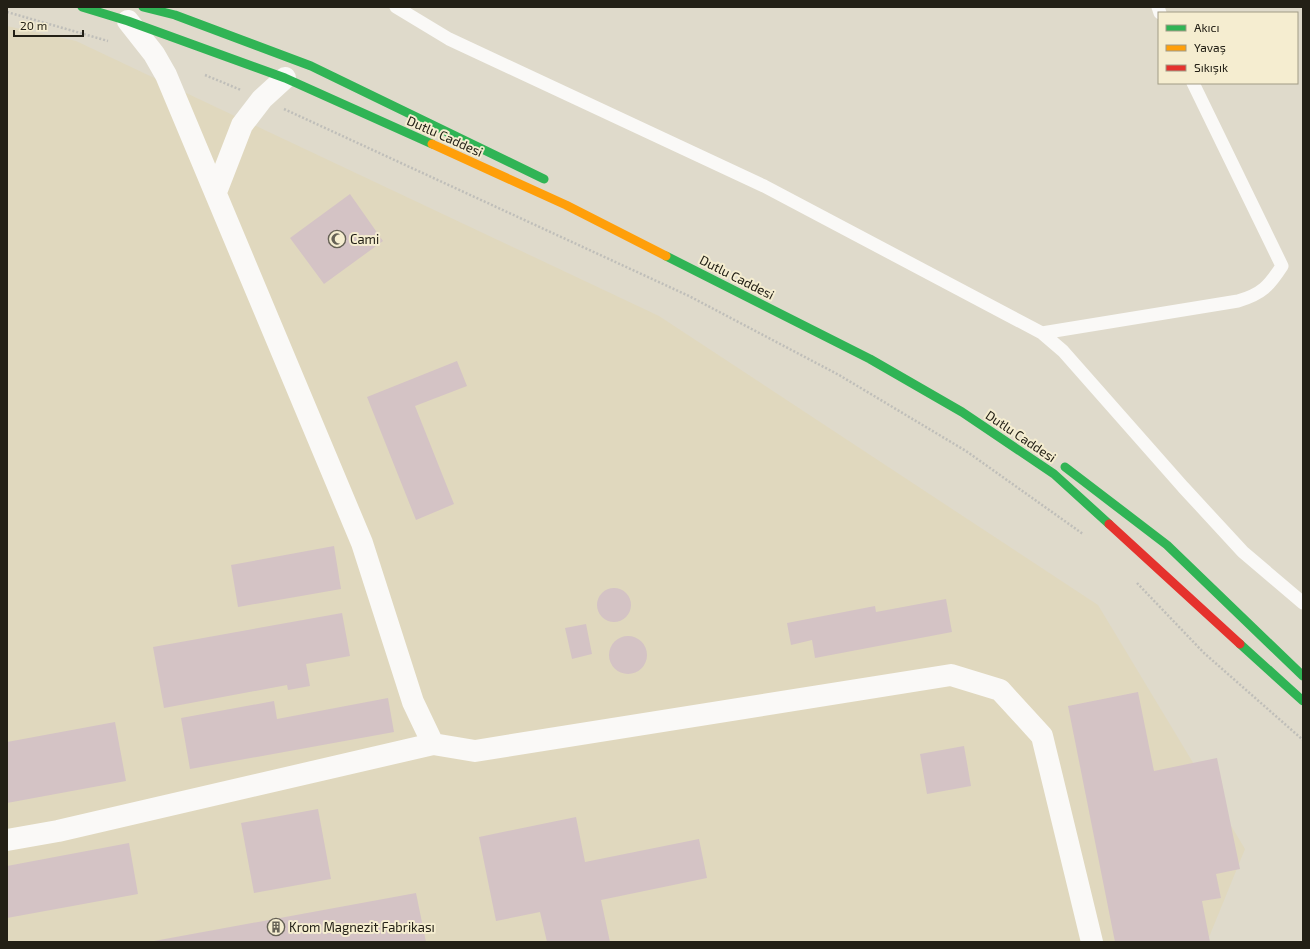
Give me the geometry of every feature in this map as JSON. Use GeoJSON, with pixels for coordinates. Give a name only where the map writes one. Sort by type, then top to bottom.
{"type":"FeatureCollection","features":[{"type":"Feature","properties":{"kind":"main road","name":"Dutlu Caddesi"},"geometry":{"type":"LineString","coordinates":[[82,7],[136,14],[175,15],[311,66],[552,183]]}},
{"type":"Feature","properties":{"kind":"main road","name":"Dutlu Caddesi"},"geometry":{"type":"LineString","coordinates":[[136,14],[285,78],[566,205],[870,359],[962,412],[1054,474],[1303,701]]}},
{"type":"Feature","properties":{"kind":"main road","name":"Dutlu Caddesi"},"geometry":{"type":"LineString","coordinates":[[1059,461],[1167,545],[1303,676]]}},
{"type":"Feature","properties":{"kind":"street"},"geometry":{"type":"LineString","coordinates":[[136,14],[154,54],[166,75],[216,192],[362,543],[413,702],[433,744]]}},
{"type":"Feature","properties":{"kind":"street"},"geometry":{"type":"LineString","coordinates":[[216,192],[242,125],[262,99],[285,78]]}},
{"type":"Feature","properties":{"kind":"street"},"geometry":{"type":"LineString","coordinates":[[7,840],[58,831],[433,744],[475,751],[951,675],[1000,690],[1042,736],[1092,942]]}},
{"type":"Feature","properties":{"kind":"lane"},"geometry":{"type":"LineString","coordinates":[[396,7],[449,39],[764,186],[1042,333],[1063,351],[1182,487],[1243,552],[1303,603]]}},
{"type":"Feature","properties":{"kind":"lane"},"geometry":{"type":"LineString","coordinates":[[1042,333],[1251,298],[1263,290],[1273,280],[1282,266],[1193,84]]}},
{"type":"Feature","properties":{"kind":"path"},"geometry":{"type":"LineString","coordinates":[[7,12],[110,41]]}},
{"type":"Feature","properties":{"kind":"path"},"geometry":{"type":"LineString","coordinates":[[204,75],[262,99],[689,296],[839,375],[966,451],[1086,536]]}},
{"type":"Feature","properties":{"kind":"path"},"geometry":{"type":"LineString","coordinates":[[1132,578],[1204,653],[1303,740]]}},
{"type":"Feature","properties":{"kind":"shaded area","name":"Krom Magnezit Fabrikası"},"geometry":{"type":"Polygon","coordinates":[[[7,26],[76,41],[659,316],[1098,605],[1245,849],[1207,942],[7,942],[7,26]]]}},
{"type":"Feature","properties":{"kind":"building","name":"Cami"},"geometry":{"type":"Polygon","coordinates":[[[350,194],[383,241],[324,284],[290,238],[350,194]]]}},
{"type":"Feature","properties":{"kind":"building"},"geometry":{"type":"Polygon","coordinates":[[[457,361],[467,386],[415,406],[454,504],[416,520],[367,397],[457,361]]]}},
{"type":"Feature","properties":{"kind":"building"},"geometry":{"type":"Polygon","coordinates":[[[334,546],[341,589],[238,607],[231,565],[334,546]]]}},
{"type":"Feature","properties":{"kind":"building"},"geometry":{"type":"Polygon","coordinates":[[[611,588],[617,588],[626,593],[630,599],[630,611],[626,617],[617,622],[611,622],[602,617],[597,608],[597,602],[602,593],[611,588]]]}},
{"type":"Feature","properties":{"kind":"building"},"geometry":{"type":"Polygon","coordinates":[[[946,599],[952,632],[815,658],[812,640],[791,645],[787,623],[875,606],[876,612],[946,599]]]}},
{"type":"Feature","properties":{"kind":"building"},"geometry":{"type":"Polygon","coordinates":[[[342,613],[350,656],[306,664],[310,686],[288,690],[287,685],[164,708],[153,647],[342,613]]]}},
{"type":"Feature","properties":{"kind":"building"},"geometry":{"type":"Polygon","coordinates":[[[586,624],[592,654],[572,659],[565,628],[586,624]]]}},
{"type":"Feature","properties":{"kind":"building"},"geometry":{"type":"Polygon","coordinates":[[[624,636],[632,636],[644,645],[647,655],[644,665],[638,671],[632,674],[624,674],[612,665],[609,659],[609,651],[618,639],[624,636]]]}},
{"type":"Feature","properties":{"kind":"building"},"geometry":{"type":"Polygon","coordinates":[[[1138,692],[1154,771],[1217,758],[1240,869],[1216,874],[1221,898],[1202,901],[1210,942],[1115,942],[1068,706],[1138,692]]]}},
{"type":"Feature","properties":{"kind":"building"},"geometry":{"type":"Polygon","coordinates":[[[388,698],[394,732],[190,769],[181,718],[274,701],[277,719],[388,698]]]}},
{"type":"Feature","properties":{"kind":"building"},"geometry":{"type":"Polygon","coordinates":[[[115,722],[126,781],[7,803],[7,742],[115,722]]]}},
{"type":"Feature","properties":{"kind":"building"},"geometry":{"type":"Polygon","coordinates":[[[964,746],[971,786],[927,794],[920,754],[964,746]]]}},
{"type":"Feature","properties":{"kind":"building"},"geometry":{"type":"Polygon","coordinates":[[[318,809],[331,879],[254,893],[241,823],[318,809]]]}},
{"type":"Feature","properties":{"kind":"building"},"geometry":{"type":"Polygon","coordinates":[[[576,817],[585,862],[699,839],[707,878],[601,900],[610,942],[547,942],[540,912],[496,921],[479,837],[576,817]]]}},
{"type":"Feature","properties":{"kind":"building"},"geometry":{"type":"Polygon","coordinates":[[[129,843],[138,894],[7,918],[7,866],[129,843]]]}},
{"type":"Feature","properties":{"kind":"building"},"geometry":{"type":"Polygon","coordinates":[[[416,893],[426,942],[154,942],[154,941],[416,893]]]}},
{"type":"Feature","properties":{"kind":"traffic: fast"},"geometry":{"type":"LineString","coordinates":[[82,7],[128,21],[285,78],[432,144]]}},
{"type":"Feature","properties":{"kind":"traffic: fast"},"geometry":{"type":"LineString","coordinates":[[143,7],[175,15],[311,66],[544,179]]}},
{"type":"Feature","properties":{"kind":"traffic: fast"},"geometry":{"type":"LineString","coordinates":[[666,256],[870,359],[962,412],[1054,474],[1109,524]]}},
{"type":"Feature","properties":{"kind":"traffic: fast"},"geometry":{"type":"LineString","coordinates":[[1065,467],[1167,545],[1303,676]]}},
{"type":"Feature","properties":{"kind":"traffic: fast"},"geometry":{"type":"LineString","coordinates":[[1240,644],[1303,701]]}},
{"type":"Feature","properties":{"kind":"traffic: slow"},"geometry":{"type":"LineString","coordinates":[[432,144],[566,205],[666,256]]}},
{"type":"Feature","properties":{"kind":"traffic: jam"},"geometry":{"type":"LineString","coordinates":[[1109,524],[1240,644]]}},
{"type":"Feature","properties":{"kind":"place","name":"Cami"},"geometry":{"type":"Point","coordinates":[337,239]}},
{"type":"Feature","properties":{"kind":"place","name":"Krom Magnezit Fabrikası"},"geometry":{"type":"Point","coordinates":[276,927]}}]}
